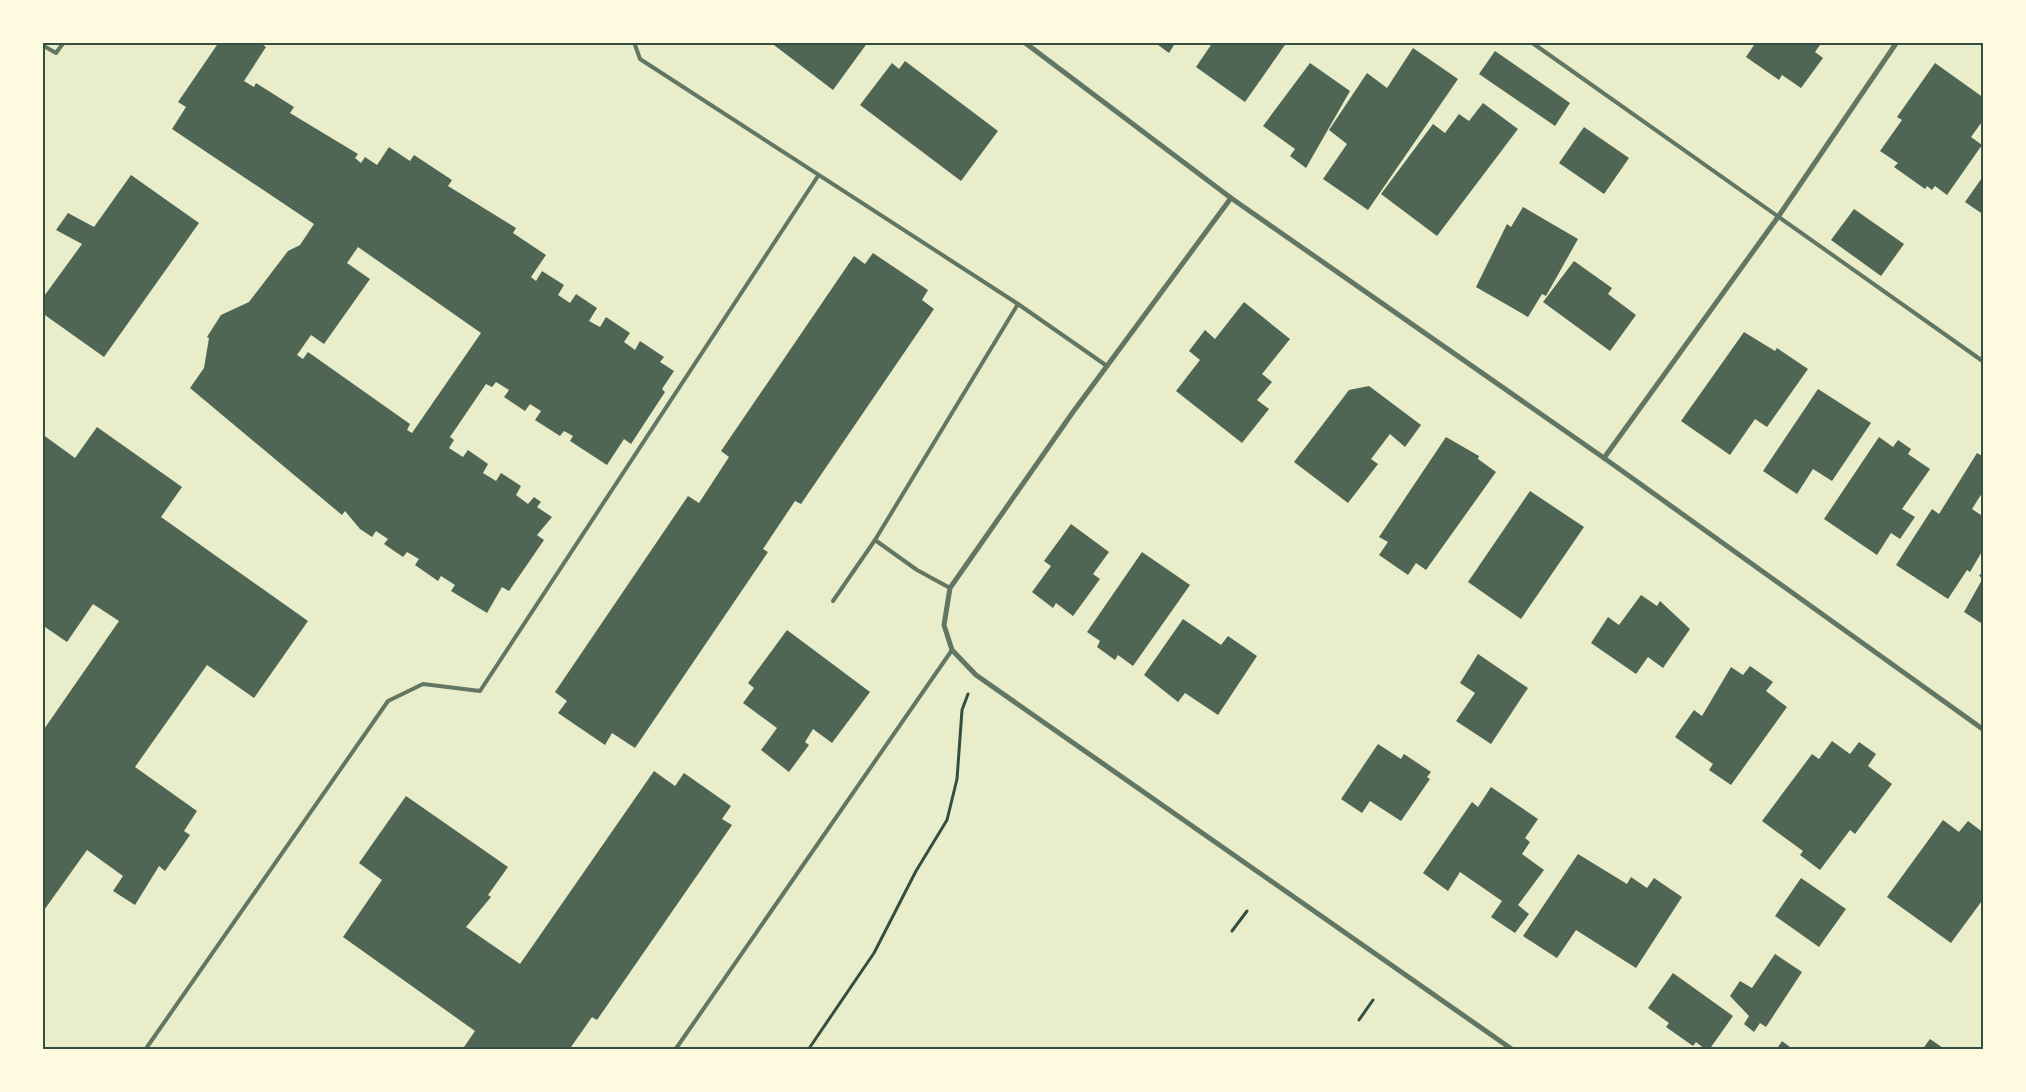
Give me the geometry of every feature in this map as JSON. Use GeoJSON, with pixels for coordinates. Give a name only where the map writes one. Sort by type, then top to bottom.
{"type":"FeatureCollection","features":[{"type":"Feature","properties":{"kind":"street"},"geometry":{"type":"LineString","coordinates":[[1024,42],[1230,198],[1604,458],[1984,730]]}},
{"type":"Feature","properties":{"kind":"street"},"geometry":{"type":"LineString","coordinates":[[1604,458],[1778,217],[1897,42]]}},
{"type":"Feature","properties":{"kind":"street"},"geometry":{"type":"LineString","coordinates":[[1230,198],[1107,366],[950,588],[944,625],[952,650],[976,675],[1512,1050]]}},
{"type":"Feature","properties":{"kind":"lane"},"geometry":{"type":"LineString","coordinates":[[42,46],[56,53],[64,42]]}},
{"type":"Feature","properties":{"kind":"lane"},"geometry":{"type":"LineString","coordinates":[[634,42],[640,60],[1018,304],[1107,366]]}},
{"type":"Feature","properties":{"kind":"lane"},"geometry":{"type":"LineString","coordinates":[[1532,42],[1984,362]]}},
{"type":"Feature","properties":{"kind":"lane"},"geometry":{"type":"LineString","coordinates":[[146,1050],[388,701],[423,684],[480,691],[818,176]]}},
{"type":"Feature","properties":{"kind":"lane"},"geometry":{"type":"LineString","coordinates":[[833,601],[875,540],[1018,304]]}},
{"type":"Feature","properties":{"kind":"lane"},"geometry":{"type":"LineString","coordinates":[[875,540],[917,570],[950,588]]}},
{"type":"Feature","properties":{"kind":"lane"},"geometry":{"type":"LineString","coordinates":[[675,1050],[952,650]]}},
{"type":"Feature","properties":{"kind":"path"},"geometry":{"type":"LineString","coordinates":[[808,1050],[874,953],[916,871],[947,820],[957,779],[964,702],[976,675]]}},
{"type":"Feature","properties":{"kind":"path"},"geometry":{"type":"LineString","coordinates":[[1232,931],[1248,911]]}},
{"type":"Feature","properties":{"kind":"path"},"geometry":{"type":"LineString","coordinates":[[1358,1020],[1373,1000]]}},
{"type":"Feature","properties":{"kind":"building"},"geometry":{"type":"Polygon","coordinates":[[[219,42],[259,42],[266,47],[244,81],[254,87],[256,83],[294,107],[290,113],[358,154],[355,158],[361,163],[365,157],[377,165],[389,147],[410,161],[414,155],[452,180],[448,186],[516,228],[513,233],[546,255],[531,277],[536,281],[542,271],[564,285],[558,295],[570,303],[576,294],[597,308],[589,321],[600,327],[606,317],[630,333],[624,342],[635,350],[640,341],[664,357],[660,362],[674,371],[662,389],[665,392],[631,444],[624,439],[607,465],[570,441],[573,436],[564,431],[560,436],[535,420],[541,411],[530,404],[525,411],[504,397],[509,390],[496,382],[492,387],[486,384],[450,437],[454,440],[449,448],[463,457],[468,450],[488,464],[483,473],[496,481],[501,473],[521,486],[516,495],[528,504],[534,497],[541,502],[537,507],[552,517],[537,535],[544,540],[509,591],[502,587],[487,613],[451,591],[455,585],[441,576],[438,581],[415,565],[419,559],[407,552],[403,557],[384,544],[388,539],[376,531],[372,537],[360,529],[345,511],[342,515],[190,388],[204,368],[209,338],[207,337],[221,315],[249,302],[288,251],[300,245],[314,224],[172,129],[186,107],[178,102],[219,42]],[[358,247],[347,263],[370,279],[324,344],[311,335],[297,355],[303,359],[308,352],[410,424],[407,430],[412,433],[481,333],[358,247]]]}},
{"type":"Feature","properties":{"kind":"building"},"geometry":{"type":"Polygon","coordinates":[[[770,42],[868,42],[833,90],[770,42]]]}},
{"type":"Feature","properties":{"kind":"building"},"geometry":{"type":"Polygon","coordinates":[[[1154,42],[1176,42],[1169,53],[1154,42]]]}},
{"type":"Feature","properties":{"kind":"building"},"geometry":{"type":"Polygon","coordinates":[[[1213,42],[1287,42],[1245,102],[1196,67],[1213,42]]]}},
{"type":"Feature","properties":{"kind":"building"},"geometry":{"type":"Polygon","coordinates":[[[1756,42],[1822,42],[1815,52],[1823,58],[1801,88],[1782,75],[1779,80],[1746,57],[1756,42]]]}},
{"type":"Feature","properties":{"kind":"building"},"geometry":{"type":"Polygon","coordinates":[[[1413,48],[1458,79],[1368,210],[1323,179],[1347,144],[1329,130],[1367,73],[1387,88],[1413,48]]]}},
{"type":"Feature","properties":{"kind":"building"},"geometry":{"type":"Polygon","coordinates":[[[1495,51],[1570,103],[1555,126],[1479,74],[1495,51]]]}},
{"type":"Feature","properties":{"kind":"building"},"geometry":{"type":"Polygon","coordinates":[[[905,61],[998,131],[961,181],[860,105],[892,63],[899,69],[905,61]]]}},
{"type":"Feature","properties":{"kind":"building"},"geometry":{"type":"Polygon","coordinates":[[[1310,63],[1350,91],[1306,168],[1290,156],[1295,149],[1263,126],[1310,63]]]}},
{"type":"Feature","properties":{"kind":"building"},"geometry":{"type":"Polygon","coordinates":[[[1935,63],[1984,98],[1984,119],[1971,137],[1982,145],[1947,195],[1935,186],[1932,190],[1927,186],[1925,189],[1894,167],[1898,163],[1880,151],[1902,120],[1897,117],[1935,63]]]}},
{"type":"Feature","properties":{"kind":"building"},"geometry":{"type":"Polygon","coordinates":[[[1483,103],[1518,129],[1437,236],[1381,194],[1433,124],[1445,133],[1459,114],[1469,121],[1483,103]]]}},
{"type":"Feature","properties":{"kind":"building"},"geometry":{"type":"Polygon","coordinates":[[[1584,127],[1629,158],[1604,194],[1559,163],[1584,127]]]}},
{"type":"Feature","properties":{"kind":"building"},"geometry":{"type":"Polygon","coordinates":[[[131,175],[199,223],[104,357],[42,313],[42,299],[82,244],[56,230],[68,213],[94,227],[131,175]]]}},
{"type":"Feature","properties":{"kind":"building"},"geometry":{"type":"Polygon","coordinates":[[[1984,175],[1984,215],[1965,202],[1984,175]]]}},
{"type":"Feature","properties":{"kind":"building"},"geometry":{"type":"Polygon","coordinates":[[[1523,207],[1578,239],[1546,296],[1542,294],[1528,317],[1476,287],[1507,224],[1511,227],[1523,207]]]}},
{"type":"Feature","properties":{"kind":"building"},"geometry":{"type":"Polygon","coordinates":[[[1854,209],[1904,244],[1881,276],[1831,240],[1854,209]]]}},
{"type":"Feature","properties":{"kind":"building"},"geometry":{"type":"Polygon","coordinates":[[[873,253],[928,290],[922,300],[934,309],[801,504],[795,501],[763,549],[768,552],[635,748],[612,733],[605,745],[558,713],[567,701],[555,692],[688,496],[699,503],[729,457],[721,451],[854,256],[865,264],[873,253]]]}},
{"type":"Feature","properties":{"kind":"building"},"geometry":{"type":"Polygon","coordinates":[[[1574,261],[1612,288],[1608,294],[1636,315],[1610,351],[1543,302],[1574,261]]]}},
{"type":"Feature","properties":{"kind":"building"},"geometry":{"type":"Polygon","coordinates":[[[1244,302],[1290,339],[1262,374],[1272,382],[1257,400],[1269,409],[1242,443],[1176,391],[1200,360],[1189,351],[1205,330],[1215,339],[1244,302]]]}},
{"type":"Feature","properties":{"kind":"building"},"geometry":{"type":"Polygon","coordinates":[[[1744,332],[1775,351],[1777,348],[1808,369],[1767,427],[1755,419],[1730,455],[1681,421],[1744,332]]]}},
{"type":"Feature","properties":{"kind":"building"},"geometry":{"type":"Polygon","coordinates":[[[1369,386],[1421,425],[1405,447],[1390,434],[1371,459],[1378,464],[1348,503],[1294,462],[1349,390],[1369,386]]]}},
{"type":"Feature","properties":{"kind":"building"},"geometry":{"type":"Polygon","coordinates":[[[1818,389],[1871,423],[1832,481],[1813,469],[1797,494],[1763,471],[1818,389]]]}},
{"type":"Feature","properties":{"kind":"building"},"geometry":{"type":"Polygon","coordinates":[[[97,427],[182,487],[161,517],[308,621],[254,698],[207,665],[135,767],[197,811],[184,831],[190,835],[165,871],[159,866],[135,905],[113,891],[123,876],[87,850],[42,913],[42,732],[119,621],[93,604],[67,642],[42,625],[42,434],[75,458],[97,427]]]}},
{"type":"Feature","properties":{"kind":"building"},"geometry":{"type":"Polygon","coordinates":[[[1446,437],[1479,456],[1478,459],[1496,472],[1426,570],[1416,563],[1408,575],[1379,555],[1388,542],[1379,537],[1446,437]]]}},
{"type":"Feature","properties":{"kind":"building"},"geometry":{"type":"Polygon","coordinates":[[[1879,437],[1893,447],[1898,440],[1911,449],[1908,454],[1930,469],[1902,509],[1915,517],[1900,539],[1891,533],[1877,555],[1824,519],[1879,437]]]}},
{"type":"Feature","properties":{"kind":"building"},"geometry":{"type":"Polygon","coordinates":[[[1977,453],[1984,457],[1984,490],[1972,509],[1984,517],[1984,548],[1970,572],[1967,570],[1948,599],[1896,565],[1932,509],[1939,514],[1977,453]]]}},
{"type":"Feature","properties":{"kind":"building"},"geometry":{"type":"Polygon","coordinates":[[[1530,491],[1584,527],[1521,619],[1468,582],[1530,491]]]}},
{"type":"Feature","properties":{"kind":"building"},"geometry":{"type":"Polygon","coordinates":[[[1071,524],[1109,552],[1093,574],[1100,579],[1073,616],[1056,603],[1053,608],[1032,592],[1051,566],[1044,561],[1071,524]]]}},
{"type":"Feature","properties":{"kind":"building"},"geometry":{"type":"Polygon","coordinates":[[[1142,552],[1190,585],[1133,666],[1118,655],[1115,660],[1097,647],[1100,641],[1087,632],[1142,552]]]}},
{"type":"Feature","properties":{"kind":"building"},"geometry":{"type":"Polygon","coordinates":[[[1984,570],[1984,625],[1964,612],[1983,578],[1979,576],[1984,570]]]}},
{"type":"Feature","properties":{"kind":"building"},"geometry":{"type":"Polygon","coordinates":[[[1641,595],[1657,606],[1660,601],[1690,629],[1663,668],[1648,657],[1636,674],[1591,643],[1608,617],[1619,625],[1641,595]]]}},
{"type":"Feature","properties":{"kind":"building"},"geometry":{"type":"Polygon","coordinates":[[[1183,619],[1221,645],[1228,636],[1257,656],[1218,715],[1185,693],[1178,702],[1144,675],[1183,619]]]}},
{"type":"Feature","properties":{"kind":"building"},"geometry":{"type":"Polygon","coordinates":[[[787,630],[870,692],[832,743],[813,729],[805,742],[809,745],[789,772],[761,750],[777,728],[743,703],[754,688],[748,683],[787,630]]]}},
{"type":"Feature","properties":{"kind":"building"},"geometry":{"type":"Polygon","coordinates":[[[1478,654],[1528,688],[1491,744],[1456,721],[1475,693],[1460,683],[1478,654]]]}},
{"type":"Feature","properties":{"kind":"building"},"geometry":{"type":"Polygon","coordinates":[[[1750,666],[1773,682],[1766,691],[1787,707],[1731,785],[1709,770],[1713,764],[1675,737],[1694,710],[1702,716],[1731,667],[1743,675],[1750,666]]]}},
{"type":"Feature","properties":{"kind":"building"},"geometry":{"type":"Polygon","coordinates":[[[1832,741],[1850,754],[1859,742],[1876,754],[1868,766],[1892,784],[1855,834],[1850,830],[1820,870],[1800,855],[1803,851],[1762,821],[1812,754],[1819,759],[1832,741]]]}},
{"type":"Feature","properties":{"kind":"building"},"geometry":{"type":"Polygon","coordinates":[[[1378,744],[1401,759],[1404,754],[1431,772],[1427,777],[1430,779],[1401,821],[1370,801],[1362,813],[1341,799],[1378,744]]]}},
{"type":"Feature","properties":{"kind":"building"},"geometry":{"type":"Polygon","coordinates":[[[654,771],[675,786],[684,773],[731,806],[722,819],[732,825],[597,1020],[592,1017],[569,1050],[462,1050],[475,1031],[343,937],[382,880],[359,863],[406,796],[508,867],[488,895],[491,897],[466,927],[520,964],[654,771]]]}},
{"type":"Feature","properties":{"kind":"building"},"geometry":{"type":"Polygon","coordinates":[[[1491,787],[1538,819],[1525,838],[1530,842],[1522,854],[1544,870],[1518,905],[1529,914],[1515,933],[1491,917],[1502,901],[1460,872],[1448,891],[1423,873],[1472,802],[1478,807],[1491,787]]]}},
{"type":"Feature","properties":{"kind":"building"},"geometry":{"type":"Polygon","coordinates":[[[1943,820],[1959,832],[1968,821],[1984,833],[1984,898],[1951,943],[1887,897],[1943,820]]]}},
{"type":"Feature","properties":{"kind":"building"},"geometry":{"type":"Polygon","coordinates":[[[1578,854],[1627,884],[1631,877],[1647,888],[1654,878],[1682,897],[1636,968],[1576,930],[1557,958],[1523,936],[1578,854]]]}},
{"type":"Feature","properties":{"kind":"building"},"geometry":{"type":"Polygon","coordinates":[[[1801,878],[1846,909],[1819,947],[1775,916],[1801,878]]]}},
{"type":"Feature","properties":{"kind":"building"},"geometry":{"type":"Polygon","coordinates":[[[1775,954],[1802,972],[1766,1027],[1760,1023],[1754,1032],[1744,1024],[1749,1016],[1730,996],[1740,981],[1752,988],[1775,954]]]}},
{"type":"Feature","properties":{"kind":"building"},"geometry":{"type":"Polygon","coordinates":[[[1673,973],[1733,1016],[1709,1050],[1706,1050],[1696,1042],[1693,1046],[1666,1027],[1669,1023],[1648,1008],[1673,973]]]}},
{"type":"Feature","properties":{"kind":"building"},"geometry":{"type":"Polygon","coordinates":[[[1930,1039],[1946,1050],[1922,1050],[1930,1039]]]}},
{"type":"Feature","properties":{"kind":"building"},"geometry":{"type":"Polygon","coordinates":[[[1782,1041],[1794,1050],[1776,1050],[1782,1041]]]}}]}
